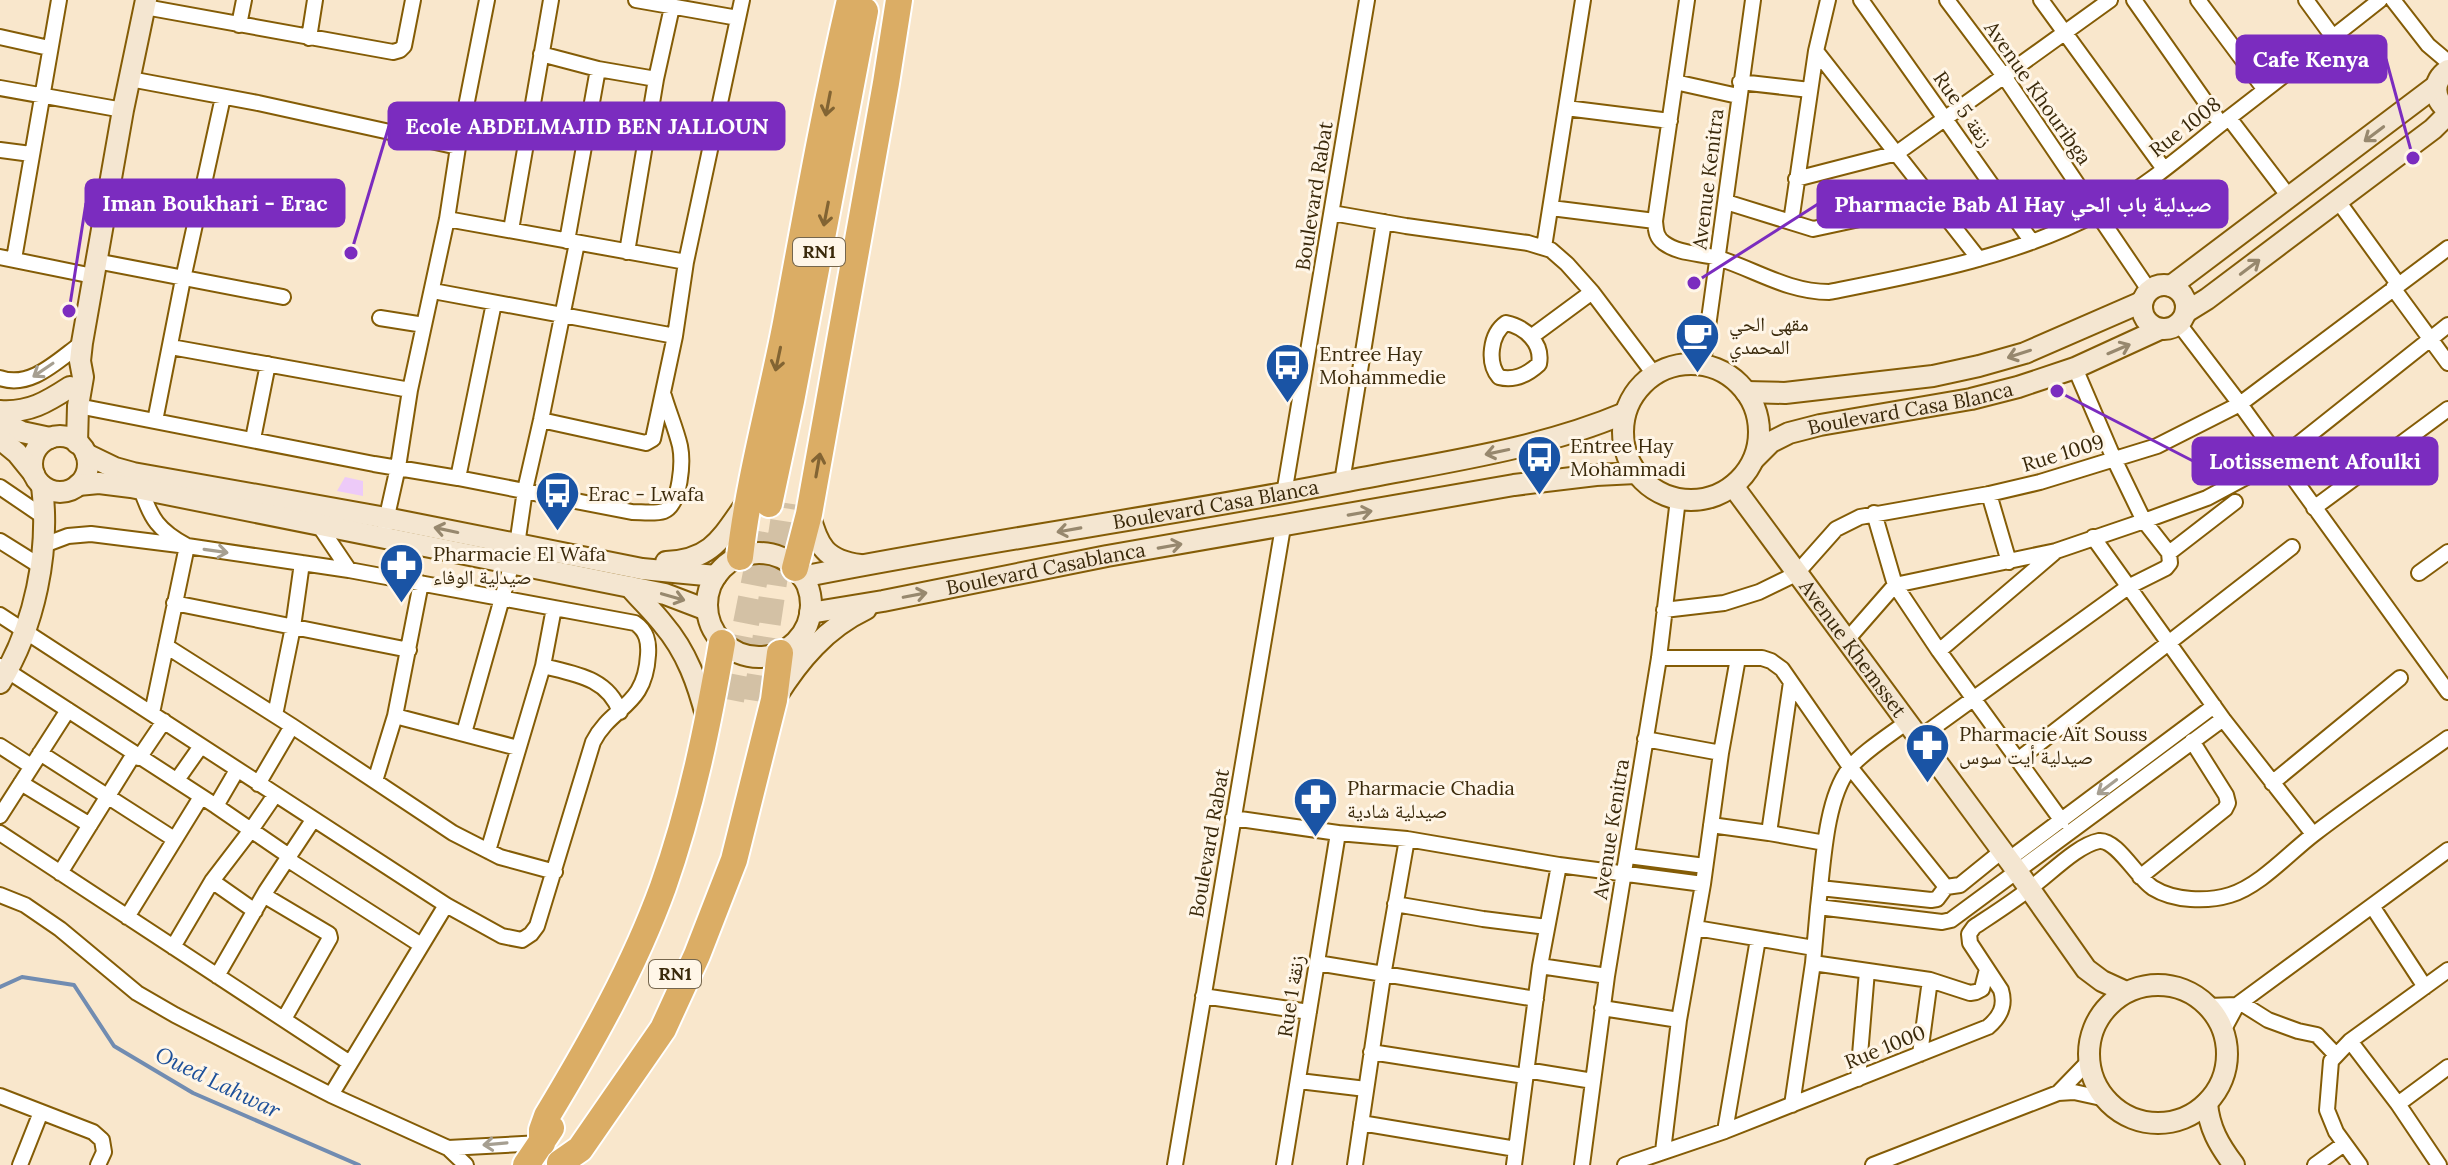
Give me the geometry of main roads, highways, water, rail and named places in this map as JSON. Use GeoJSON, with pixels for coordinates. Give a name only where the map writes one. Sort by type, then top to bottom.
{"type":"FeatureCollection","features":[{"type":"Feature","properties":{"kind":"highway"},"geometry":{"type":"LineString","coordinates":[[799,573],[778,506],[785,325],[850,0]]}},
{"type":"Feature","properties":{"kind":"highway","name":"RN1"},"geometry":{"type":"LineString","coordinates":[[778,506],[791,401],[867,0]]}},
{"type":"Feature","properties":{"kind":"highway","name":"RN1"},"geometry":{"type":"LineString","coordinates":[[778,506],[848,222],[890,0]]}},
{"type":"Feature","properties":{"kind":"highway"},"geometry":{"type":"LineString","coordinates":[[740,557],[778,506],[884,98],[899,0]]}},
{"type":"Feature","properties":{"kind":"highway"},"geometry":{"type":"LineString","coordinates":[[542,1143],[547,1116],[604,1016],[663,887],[695,781],[722,643]]}},
{"type":"Feature","properties":{"kind":"highway"},"geometry":{"type":"LineString","coordinates":[[560,1164],[580,1149],[663,1029],[697,955],[734,860],[753,700],[780,653]]}},
{"type":"Feature","properties":{"kind":"highway","name":"RN1"},"geometry":{"type":"LineString","coordinates":[[526,1165],[628,998],[674,903],[696,839],[753,700]]}},
{"type":"Feature","properties":{"kind":"main road"},"geometry":{"type":"LineString","coordinates":[[42,556],[74,488],[87,468],[81,448],[72,374],[81,352],[123,110],[146,4]]}},
{"type":"Feature","properties":{"kind":"main road"},"geometry":{"type":"LineString","coordinates":[[2443,74],[2439,102],[2448,112]]}},
{"type":"Feature","properties":{"kind":"main road"},"geometry":{"type":"LineString","coordinates":[[2171,286],[2290,198],[2443,74]]}},
{"type":"Feature","properties":{"kind":"main road","name":"Boulevard Casa Blanca"},"geometry":{"type":"LineString","coordinates":[[1754,459],[1771,442],[1789,433],[1971,399],[2018,387],[2075,368],[2175,322],[2338,201],[2448,112]]}},
{"type":"Feature","properties":{"kind":"main road"},"geometry":{"type":"LineString","coordinates":[[2164,284],[2171,286],[2183,296],[2175,322],[2147,322],[2141,309],[2146,296],[2164,284]]}},
{"type":"Feature","properties":{"kind":"main road","name":"Boulevard Casa Blanca"},"geometry":{"type":"LineString","coordinates":[[1746,392],[1785,393],[1933,376],[1979,366],[2025,353],[2146,296]]}},
{"type":"Feature","properties":{"kind":"main road"},"geometry":{"type":"LineString","coordinates":[[1703,363],[1723,371],[1746,392],[1756,413],[1759,436],[1754,459],[1733,486],[1716,496],[1698,500],[1678,499],[1655,490],[1636,473],[1624,444],[1625,413],[1640,385],[1654,374],[1679,364],[1703,363]]}},
{"type":"Feature","properties":{"kind":"main road"},"geometry":{"type":"LineString","coordinates":[[0,411],[23,411],[74,396]]}},
{"type":"Feature","properties":{"kind":"main road"},"geometry":{"type":"LineString","coordinates":[[2,673],[25,632],[42,556],[44,517],[32,460],[38,447],[52,438],[74,396]]}},
{"type":"Feature","properties":{"kind":"main road","name":"Boulevard Casa Blanca"},"geometry":{"type":"LineString","coordinates":[[799,573],[864,565],[1284,494],[1504,451],[1587,429],[1625,413]]}},
{"type":"Feature","properties":{"kind":"main road"},"geometry":{"type":"LineString","coordinates":[[0,421],[22,432],[52,438],[64,437],[115,468],[133,473],[514,554],[679,598],[707,610]]}},
{"type":"Feature","properties":{"kind":"main road"},"geometry":{"type":"LineString","coordinates":[[0,439],[17,453],[38,480],[56,492],[110,484],[318,524],[384,528]]}},
{"type":"Feature","properties":{"kind":"main road","name":"Boulevard Casa Blanca"},"geometry":{"type":"LineString","coordinates":[[1283,527],[1514,485],[1636,473]]}},
{"type":"Feature","properties":{"kind":"main road","name":"Avenue Khemsset"},"geometry":{"type":"LineString","coordinates":[[1733,486],[2086,969],[2102,981],[2126,992]]}},
{"type":"Feature","properties":{"kind":"main road"},"geometry":{"type":"LineString","coordinates":[[642,569],[656,562],[686,561],[701,556],[724,536],[778,506],[831,556],[845,563],[864,565]]}},
{"type":"Feature","properties":{"kind":"main road","name":"Boulevard Casablanca"},"geometry":{"type":"LineString","coordinates":[[810,613],[1107,556],[1283,527]]}},
{"type":"Feature","properties":{"kind":"main road"},"geometry":{"type":"LineString","coordinates":[[754,553],[769,554],[783,559],[799,573],[811,600],[805,630],[795,644],[780,653],[760,658],[740,654],[722,643],[711,628],[707,610],[708,592],[726,564],[754,553]]}},
{"type":"Feature","properties":{"kind":"main road"},"geometry":{"type":"LineString","coordinates":[[514,554],[716,576]]}},
{"type":"Feature","properties":{"kind":"main road"},"geometry":{"type":"LineString","coordinates":[[630,587],[664,624],[683,651],[708,722]]}},
{"type":"Feature","properties":{"kind":"main road"},"geometry":{"type":"LineString","coordinates":[[753,700],[793,669],[818,642],[857,613],[883,601]]}},
{"type":"Feature","properties":{"kind":"main road","name":"Avenue Khemsset"},"geometry":{"type":"LineString","coordinates":[[2086,969],[2098,1016]]}},
{"type":"Feature","properties":{"kind":"main road"},"geometry":{"type":"LineString","coordinates":[[2166,1123],[2185,1118],[2207,1103],[2217,1091],[2227,1056],[2219,1020],[2203,1000],[2182,988],[2157,983],[2133,988],[2112,1001],[2098,1016],[2090,1035],[2091,1075],[2106,1099],[2119,1112],[2140,1121],[2166,1123],[2193,1131],[2219,1146]]}},
{"type":"Feature","properties":{"kind":"main road"},"geometry":{"type":"LineString","coordinates":[[2207,1103],[2211,1129],[2219,1146],[2234,1165]]}},
{"type":"Feature","properties":{"kind":"waterway","name":"Oued Lahwar"},"geometry":{"type":"LineString","coordinates":[[0,987],[22,977],[74,985],[114,1046],[193,1093],[359,1165]]}},
{"type":"Feature","properties":{"kind":"tunnel"},"geometry":{"type":"LineString","coordinates":[[756,701],[786,503]]}},
{"type":"Feature","properties":{"kind":"tunnel"},"geometry":{"type":"LineString","coordinates":[[731,700],[764,532]]}},
{"type":"Feature","properties":{"kind":"place","name":"Cafe Kenya"},"geometry":{"type":"Point","coordinates":[2413,158]}},
{"type":"Feature","properties":{"kind":"place","name":"Ecole ABDELMAJID BEN JALLOUN"},"geometry":{"type":"Point","coordinates":[351,253]}},
{"type":"Feature","properties":{"kind":"place","name":"Pharmacie Bab Al Hay صيدلية باب الحي"},"geometry":{"type":"Point","coordinates":[1694,283]}},
{"type":"Feature","properties":{"kind":"place","name":"Iman Boukhari - Erac"},"geometry":{"type":"Point","coordinates":[69,311]}},
{"type":"Feature","properties":{"kind":"place","name":"مقهى الحي المحمدي"},"geometry":{"type":"Point","coordinates":[1698,374]}},
{"type":"Feature","properties":{"kind":"place","name":"Lotissement Afoulki"},"geometry":{"type":"Point","coordinates":[2057,391]}},
{"type":"Feature","properties":{"kind":"place","name":"Entree Hay Mohammedie"},"geometry":{"type":"Point","coordinates":[1288,404]}},
{"type":"Feature","properties":{"kind":"place","name":"Entree Hay Mohammadi"},"geometry":{"type":"Point","coordinates":[1539,497]}},
{"type":"Feature","properties":{"kind":"place","name":"Erac - Lwafa"},"geometry":{"type":"Point","coordinates":[557,533]}},
{"type":"Feature","properties":{"kind":"place","name":"Pharmacie El Wafa صيدلية الوفاء"},"geometry":{"type":"Point","coordinates":[402,605]}},
{"type":"Feature","properties":{"kind":"place","name":"Pharmacie Aït Souss صيدلية أيت سوس"},"geometry":{"type":"Point","coordinates":[1928,784]}},
{"type":"Feature","properties":{"kind":"place","name":"Pharmacie Chadia صيدلية شادية"},"geometry":{"type":"Point","coordinates":[1316,839]}}]}
